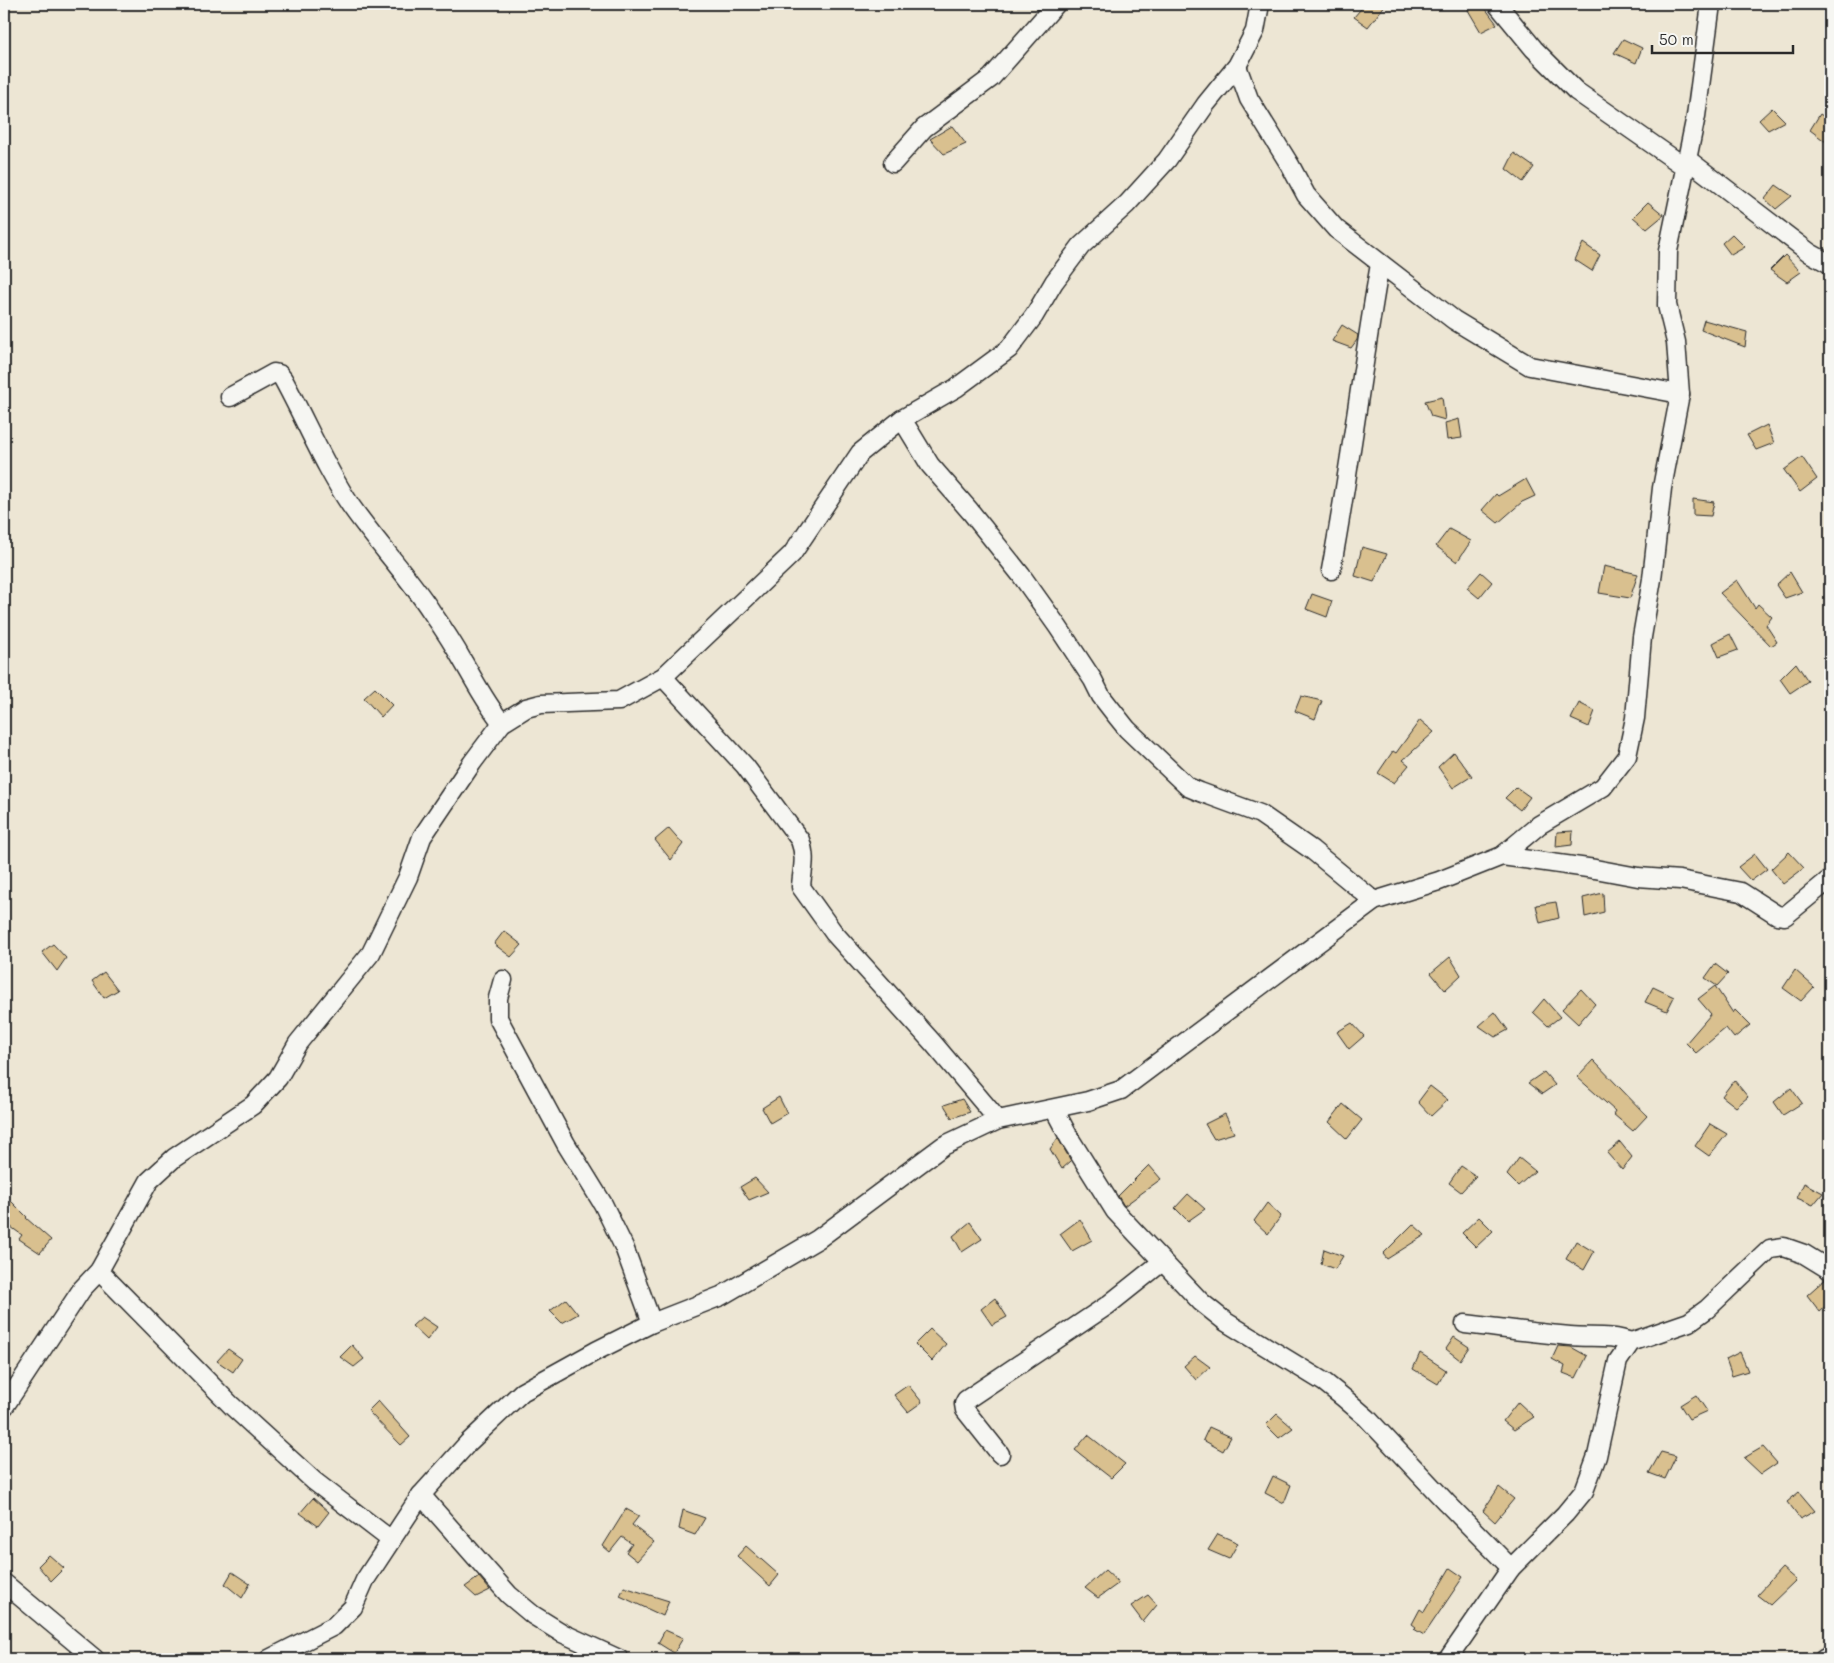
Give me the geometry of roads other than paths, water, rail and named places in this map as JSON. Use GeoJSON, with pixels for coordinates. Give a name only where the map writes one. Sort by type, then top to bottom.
{"type":"FeatureCollection","features":[{"type":"Feature","properties":{"kind":"street"},"geometry":{"type":"LineString","coordinates":[[894,163],[924,128],[991,78],[1056,4]]}},
{"type":"Feature","properties":{"kind":"street"},"geometry":{"type":"LineString","coordinates":[[4,1407],[82,1289],[99,1271],[149,1181],[174,1158],[253,1105],[278,1078],[298,1043],[371,953],[408,877],[422,837],[472,763],[502,723],[526,708],[541,704],[619,701],[663,677],[792,554],[860,453],[902,419],[956,388],[1009,350],[1034,316],[1054,282],[1081,246],[1127,204],[1167,160],[1206,104],[1237,66],[1255,30],[1260,4]]}},
{"type":"Feature","properties":{"kind":"street"},"geometry":{"type":"LineString","coordinates":[[1497,4],[1534,49],[1576,91],[1686,163],[1810,253],[1830,264]]}},
{"type":"Feature","properties":{"kind":"street"},"geometry":{"type":"LineString","coordinates":[[269,1659],[334,1626],[353,1607],[365,1580],[421,1495],[468,1443],[522,1392],[596,1351],[652,1323],[721,1296],[818,1239],[943,1146],[998,1120],[1088,1101],[1121,1090],[1374,901],[1439,881],[1502,856],[1539,825],[1603,787],[1628,756],[1635,718],[1642,637],[1652,579],[1662,488],[1680,394],[1676,342],[1667,305],[1668,251],[1696,116],[1711,4]]}},
{"type":"Feature","properties":{"kind":"street"},"geometry":{"type":"LineString","coordinates":[[1237,66],[1249,99],[1290,165],[1306,195],[1336,229],[1454,320],[1530,366],[1680,394]]}},
{"type":"Feature","properties":{"kind":"street"},"geometry":{"type":"LineString","coordinates":[[1331,570],[1342,511],[1364,356],[1380,264]]}},
{"type":"Feature","properties":{"kind":"street"},"geometry":{"type":"LineString","coordinates":[[230,397],[274,373],[279,374],[329,469],[351,506],[431,611],[462,660],[487,705],[502,723]]}},
{"type":"Feature","properties":{"kind":"street"},"geometry":{"type":"LineString","coordinates":[[902,419],[930,465],[1021,575],[1058,626],[1102,696],[1126,729],[1188,787],[1260,814],[1312,850],[1374,901]]}},
{"type":"Feature","properties":{"kind":"street"},"geometry":{"type":"LineString","coordinates":[[663,677],[745,766],[800,840],[805,863],[801,887],[834,934],[933,1043],[998,1120]]}},
{"type":"Feature","properties":{"kind":"street"},"geometry":{"type":"LineString","coordinates":[[1502,856],[1638,877],[1680,880],[1741,892],[1777,915],[1785,916],[1830,879]]}},
{"type":"Feature","properties":{"kind":"street"},"geometry":{"type":"LineString","coordinates":[[503,980],[498,998],[498,1018],[566,1144],[603,1204],[624,1247],[652,1323]]}},
{"type":"Feature","properties":{"kind":"street"},"geometry":{"type":"LineString","coordinates":[[1054,1109],[1070,1139],[1115,1211],[1201,1302],[1226,1322],[1324,1382],[1344,1398],[1366,1418],[1512,1568]]}},
{"type":"Feature","properties":{"kind":"street"},"geometry":{"type":"LineString","coordinates":[[1448,1659],[1512,1568],[1565,1514],[1584,1491],[1597,1456],[1618,1362],[1631,1342],[1689,1322],[1707,1309],[1770,1249],[1784,1247],[1804,1254],[1830,1270]]}},
{"type":"Feature","properties":{"kind":"street"},"geometry":{"type":"LineString","coordinates":[[1000,1454],[965,1410],[964,1404],[966,1400],[1108,1305],[1162,1262]]}},
{"type":"Feature","properties":{"kind":"street"},"geometry":{"type":"LineString","coordinates":[[99,1271],[232,1406],[314,1481],[391,1540]]}},
{"type":"Feature","properties":{"kind":"street"},"geometry":{"type":"LineString","coordinates":[[1465,1324],[1568,1336],[1619,1337],[1631,1342]]}},
{"type":"Feature","properties":{"kind":"street"},"geometry":{"type":"LineString","coordinates":[[421,1495],[509,1594],[533,1615],[562,1633],[619,1659]]}},
{"type":"Feature","properties":{"kind":"street"},"geometry":{"type":"LineString","coordinates":[[4,1583],[95,1659]]}},
{"type":"Feature","properties":{"kind":"street"},"geometry":{"type":"LineString","coordinates":[[1824,1659],[1830,1656]]}}]}
